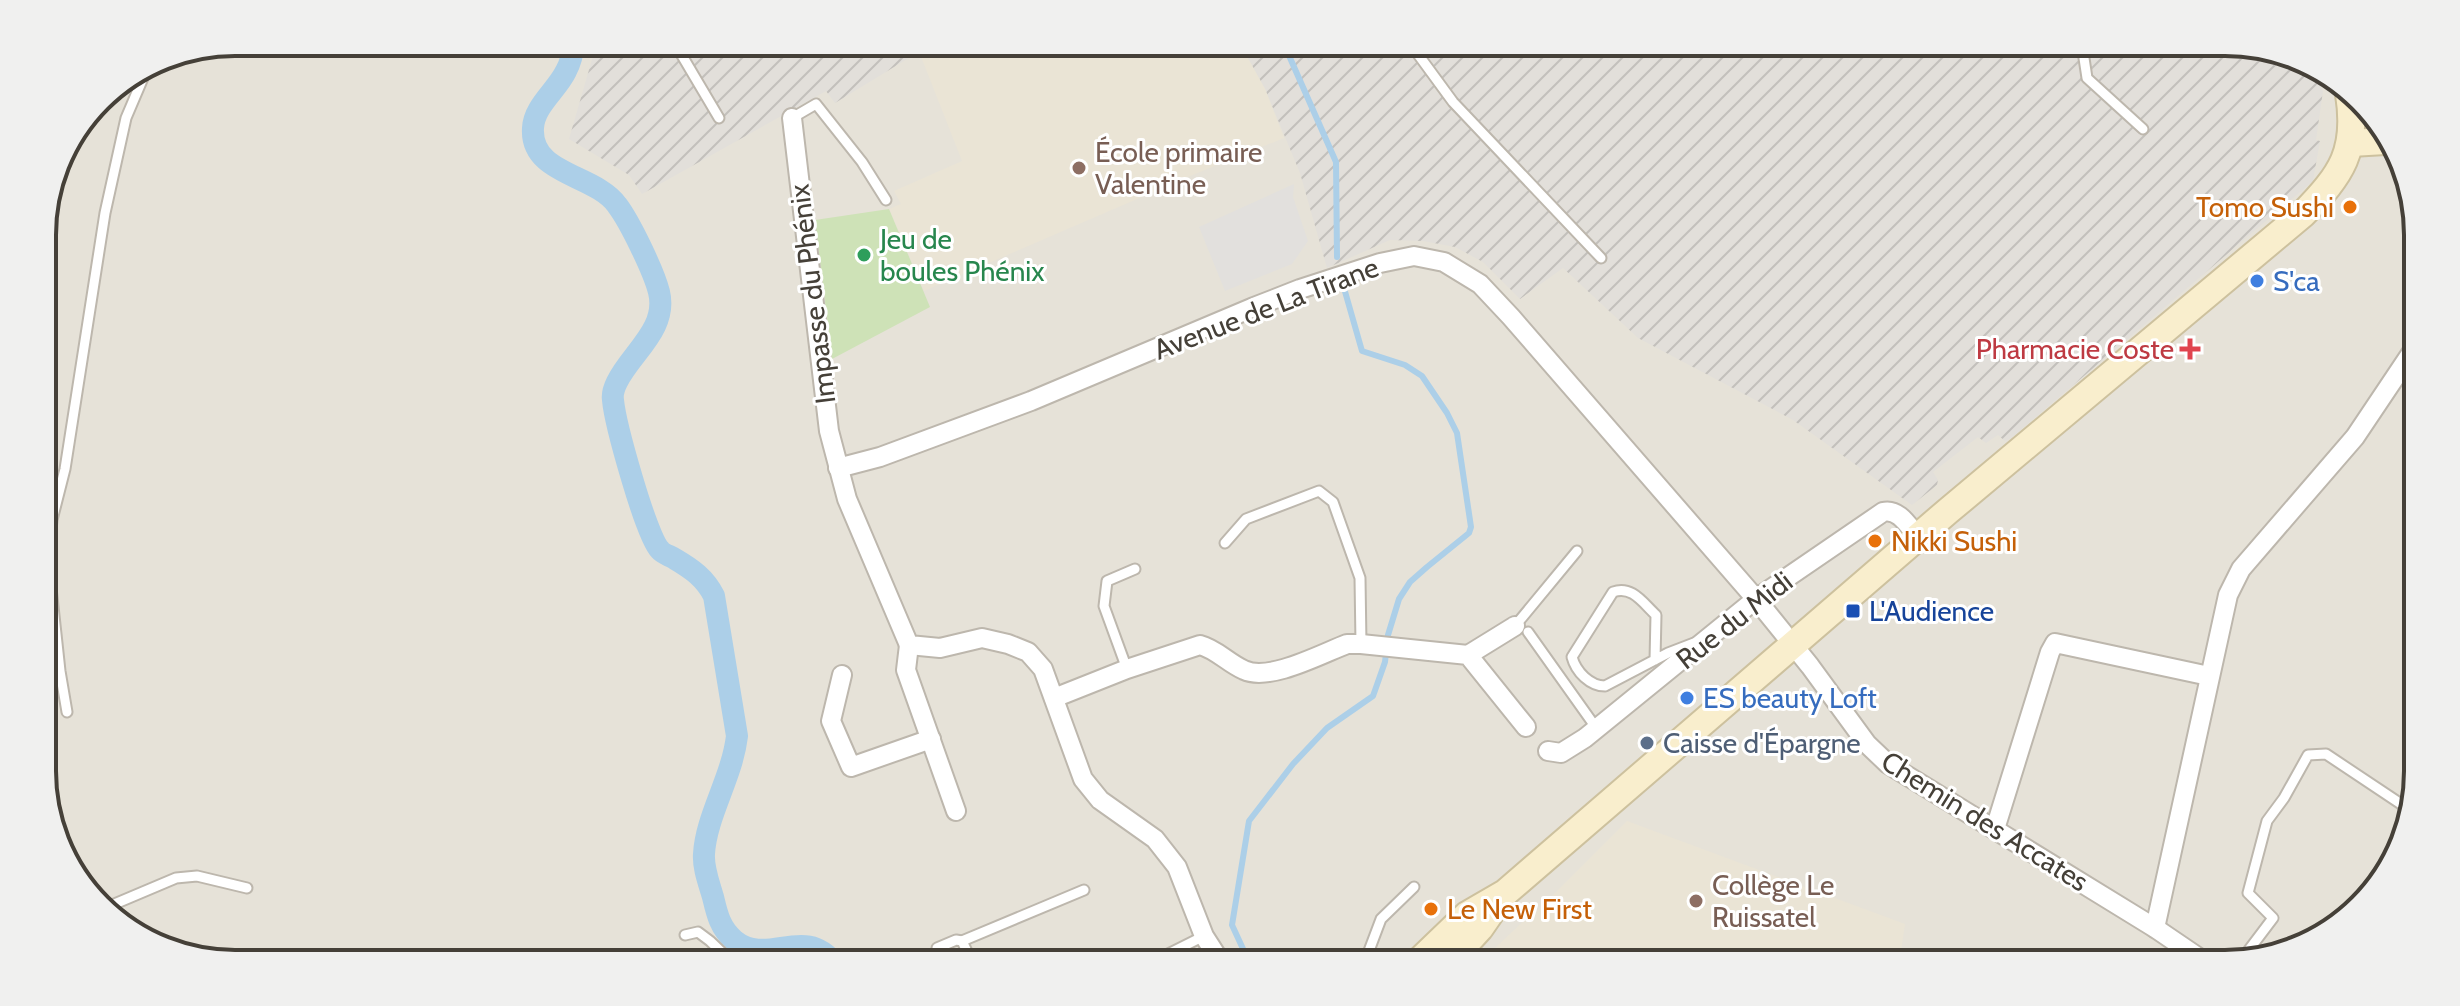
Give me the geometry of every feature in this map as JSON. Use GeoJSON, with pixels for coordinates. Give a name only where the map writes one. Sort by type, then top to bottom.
{"type":"FeatureCollection","features":[{"type":"Feature","properties":{"kind":"street"},"geometry":{"type":"LineString","coordinates":[[1431,950],[1467,915],[1505,893],[1918,537],[2303,214],[2325,191],[2342,165],[2351,143],[2351,108]]}},
{"type":"Feature","properties":{"kind":"street","name":"Impasse du Phénix"},"geometry":{"type":"LineString","coordinates":[[792,118],[827,418],[838,468],[847,499],[909,645],[906,670],[956,811]]}},
{"type":"Feature","properties":{"kind":"street"},"geometry":{"type":"LineString","coordinates":[[2351,143],[2378,141]]}},
{"type":"Feature","properties":{"kind":"street","name":"Avenue de La Tirane"},"geometry":{"type":"LineString","coordinates":[[838,468],[880,457],[1031,401],[1300,289],[1380,263],[1414,256],[1444,262],[1480,284],[1638,462],[1792,645]]}},
{"type":"Feature","properties":{"kind":"street"},"geometry":{"type":"LineString","coordinates":[[2155,928],[2228,595],[2241,569],[2355,437],[2404,364]]}},
{"type":"Feature","properties":{"kind":"street","name":"Rue du Midi"},"geometry":{"type":"LineString","coordinates":[[1548,751],[1561,753],[1597,729],[1756,599],[1883,512],[1889,510],[1896,513],[1918,537]]}},
{"type":"Feature","properties":{"kind":"street"},"geometry":{"type":"LineString","coordinates":[[1054,698],[1200,645],[1212,648],[1220,657],[1247,672],[1265,675],[1347,644],[1468,655],[1521,629]]}},
{"type":"Feature","properties":{"kind":"street"},"geometry":{"type":"LineString","coordinates":[[909,645],[940,648],[982,638],[1028,652],[1043,669],[1083,779],[1100,800],[1155,839],[1177,867],[1204,936],[1213,950]]}},
{"type":"Feature","properties":{"kind":"street"},"geometry":{"type":"LineString","coordinates":[[1995,829],[2055,643],[2209,676]]}},
{"type":"Feature","properties":{"kind":"street","name":"Chemin des Accates"},"geometry":{"type":"LineString","coordinates":[[1792,645],[1867,744],[1888,764],[2187,950]]}},
{"type":"Feature","properties":{"kind":"street"},"geometry":{"type":"LineString","coordinates":[[1468,655],[1526,727]]}},
{"type":"Feature","properties":{"kind":"street"},"geometry":{"type":"LineString","coordinates":[[842,675],[831,721],[851,767],[931,739]]}},
{"type":"Feature","properties":{"kind":"street"},"geometry":{"type":"LineString","coordinates":[[1460,950],[1505,893]]}},
{"type":"Feature","properties":{"kind":"lane"},"geometry":{"type":"LineString","coordinates":[[682,56],[719,118]]}},
{"type":"Feature","properties":{"kind":"lane"},"geometry":{"type":"LineString","coordinates":[[1419,56],[1453,102],[1601,258]]}},
{"type":"Feature","properties":{"kind":"lane"},"geometry":{"type":"LineString","coordinates":[[2084,56],[2087,78],[2143,129]]}},
{"type":"Feature","properties":{"kind":"lane"},"geometry":{"type":"LineString","coordinates":[[56,504],[65,469],[105,213],[126,118],[141,83]]}},
{"type":"Feature","properties":{"kind":"lane"},"geometry":{"type":"LineString","coordinates":[[792,118],[816,104],[862,162],[886,200]]}},
{"type":"Feature","properties":{"kind":"lane"},"geometry":{"type":"LineString","coordinates":[[1225,543],[1246,519],[1319,491],[1333,502],[1360,578],[1369,645]]}},
{"type":"Feature","properties":{"kind":"lane"},"geometry":{"type":"LineString","coordinates":[[1577,551],[1521,629],[1597,729]]}},
{"type":"Feature","properties":{"kind":"lane"},"geometry":{"type":"LineString","coordinates":[[1127,669],[1104,606],[1107,581],[1135,569]]}},
{"type":"Feature","properties":{"kind":"lane"},"geometry":{"type":"LineString","coordinates":[[1655,660],[1656,615],[1631,591],[1620,589],[1613,592],[1572,657],[1575,668],[1596,686],[1605,686],[1712,635]]}},
{"type":"Feature","properties":{"kind":"lane"},"geometry":{"type":"LineString","coordinates":[[56,634],[67,712]]}},
{"type":"Feature","properties":{"kind":"lane"},"geometry":{"type":"LineString","coordinates":[[2250,948],[2273,918],[2248,893],[2267,821],[2308,755],[2326,754],[2401,804]]}},
{"type":"Feature","properties":{"kind":"lane"},"geometry":{"type":"LineString","coordinates":[[115,904],[176,878],[197,876],[247,888]]}},
{"type":"Feature","properties":{"kind":"lane"},"geometry":{"type":"LineString","coordinates":[[1369,950],[1381,919],[1414,887]]}},
{"type":"Feature","properties":{"kind":"lane"},"geometry":{"type":"LineString","coordinates":[[937,948],[956,940],[962,941],[1084,890]]}},
{"type":"Feature","properties":{"kind":"lane"},"geometry":{"type":"LineString","coordinates":[[685,935],[698,932],[718,950]]}},
{"type":"Feature","properties":{"kind":"lane"},"geometry":{"type":"LineString","coordinates":[[1176,950],[1204,936]]}},
{"type":"Feature","properties":{"kind":"lane"},"geometry":{"type":"LineString","coordinates":[[962,941],[966,950]]}},
{"type":"Feature","properties":{"kind":"shaded area"},"geometry":{"type":"Polygon","coordinates":[[[223,56],[2237,56],[2283,65],[2325,86],[2360,117],[2386,156],[2401,200],[2404,235],[2404,771],[2401,806],[2395,829],[2374,871],[2352,898],[2334,913],[2294,936],[2260,947],[2237,950],[223,950],[177,941],[135,920],[100,889],[74,850],[59,806],[56,783],[56,223],[70,166],[86,135],[108,108],[156,74],[200,59],[223,56]]]}},
{"type":"Feature","properties":{"kind":"shaded area"},"geometry":{"type":"Polygon","coordinates":[[[593,56],[912,56],[835,103],[826,91],[642,194],[629,175],[569,139],[593,56]]]}},
{"type":"Feature","properties":{"kind":"shaded area","name":"École primaire Valentine"},"geometry":{"type":"Polygon","coordinates":[[[921,56],[1247,56],[1265,89],[1284,138],[924,291],[889,209],[901,204],[894,191],[962,161],[921,56]]]}},
{"type":"Feature","properties":{"kind":"shaded area"},"geometry":{"type":"Polygon","coordinates":[[[1247,56],[2237,56],[2283,65],[2319,83],[2323,91],[2316,140],[2320,141],[2313,181],[2010,439],[2005,441],[1998,435],[1986,443],[1978,437],[1933,472],[1938,480],[1937,485],[1912,505],[1793,420],[1638,338],[1563,268],[1520,299],[1483,262],[1455,247],[1423,241],[1390,240],[1327,268],[1300,173],[1265,89],[1247,56]]]}},
{"type":"Feature","properties":{"kind":"shaded area"},"geometry":{"type":"Polygon","coordinates":[[[1294,184],[1293,197],[1308,241],[1292,264],[1225,291],[1199,227],[1294,184]]]}},
{"type":"Feature","properties":{"kind":"shaded area","name":"Collège Le Ruissatel"},"geometry":{"type":"Polygon","coordinates":[[[1627,821],[1905,924],[1901,950],[1494,950],[1627,821]]]}},
{"type":"Feature","properties":{"kind":"green space","name":"Jeu de boules Phénix"},"geometry":{"type":"Polygon","coordinates":[[[889,209],[930,307],[832,359],[815,220],[889,209]]]}},
{"type":"Feature","properties":{"kind":"waterway"},"geometry":{"type":"LineString","coordinates":[[572,56],[566,71],[537,112],[533,128],[535,144],[552,165],[594,186],[617,205],[641,247],[659,292],[658,318],[647,340],[623,371],[613,398],[632,478],[654,540],[661,551],[698,574],[714,596],[737,736],[730,767],[709,825],[704,854],[705,870],[722,926],[734,940],[760,950]]}},
{"type":"Feature","properties":{"kind":"waterway"},"geometry":{"type":"LineString","coordinates":[[1289,56],[1336,162],[1337,257]]}},
{"type":"Feature","properties":{"kind":"waterway"},"geometry":{"type":"LineString","coordinates":[[1244,950],[1232,925],[1249,821],[1293,764],[1327,728],[1373,696],[1385,662],[1388,635],[1399,599],[1410,582],[1469,533],[1471,527],[1457,433],[1447,413],[1422,376],[1405,365],[1362,351],[1344,288]]}},
{"type":"Feature","properties":{"kind":"waterway"},"geometry":{"type":"LineString","coordinates":[[760,950],[798,946],[818,950]]}},
{"type":"Feature","properties":{"kind":"place","name":"École primaire Valentine"},"geometry":{"type":"Point","coordinates":[1079,168]}},
{"type":"Feature","properties":{"kind":"place","name":"Tomo Sushi"},"geometry":{"type":"Point","coordinates":[2350,207]}},
{"type":"Feature","properties":{"kind":"place","name":"Jeu de boules Phénix"},"geometry":{"type":"Point","coordinates":[864,255]}},
{"type":"Feature","properties":{"kind":"place","name":"S'ca"},"geometry":{"type":"Point","coordinates":[2257,281]}},
{"type":"Feature","properties":{"kind":"place","name":"Pharmacie Coste"},"geometry":{"type":"Point","coordinates":[2190,349]}},
{"type":"Feature","properties":{"kind":"place","name":"Nikki Sushi"},"geometry":{"type":"Point","coordinates":[1875,541]}},
{"type":"Feature","properties":{"kind":"place","name":"L'Audience"},"geometry":{"type":"Point","coordinates":[1853,611]}},
{"type":"Feature","properties":{"kind":"place","name":"ES beauty Loft"},"geometry":{"type":"Point","coordinates":[1687,698]}},
{"type":"Feature","properties":{"kind":"place","name":"Caisse d'Épargne"},"geometry":{"type":"Point","coordinates":[1647,743]}},
{"type":"Feature","properties":{"kind":"place","name":"Collège Le Ruissatel"},"geometry":{"type":"Point","coordinates":[1696,901]}},
{"type":"Feature","properties":{"kind":"place","name":"Le New First"},"geometry":{"type":"Point","coordinates":[1431,909]}}]}
